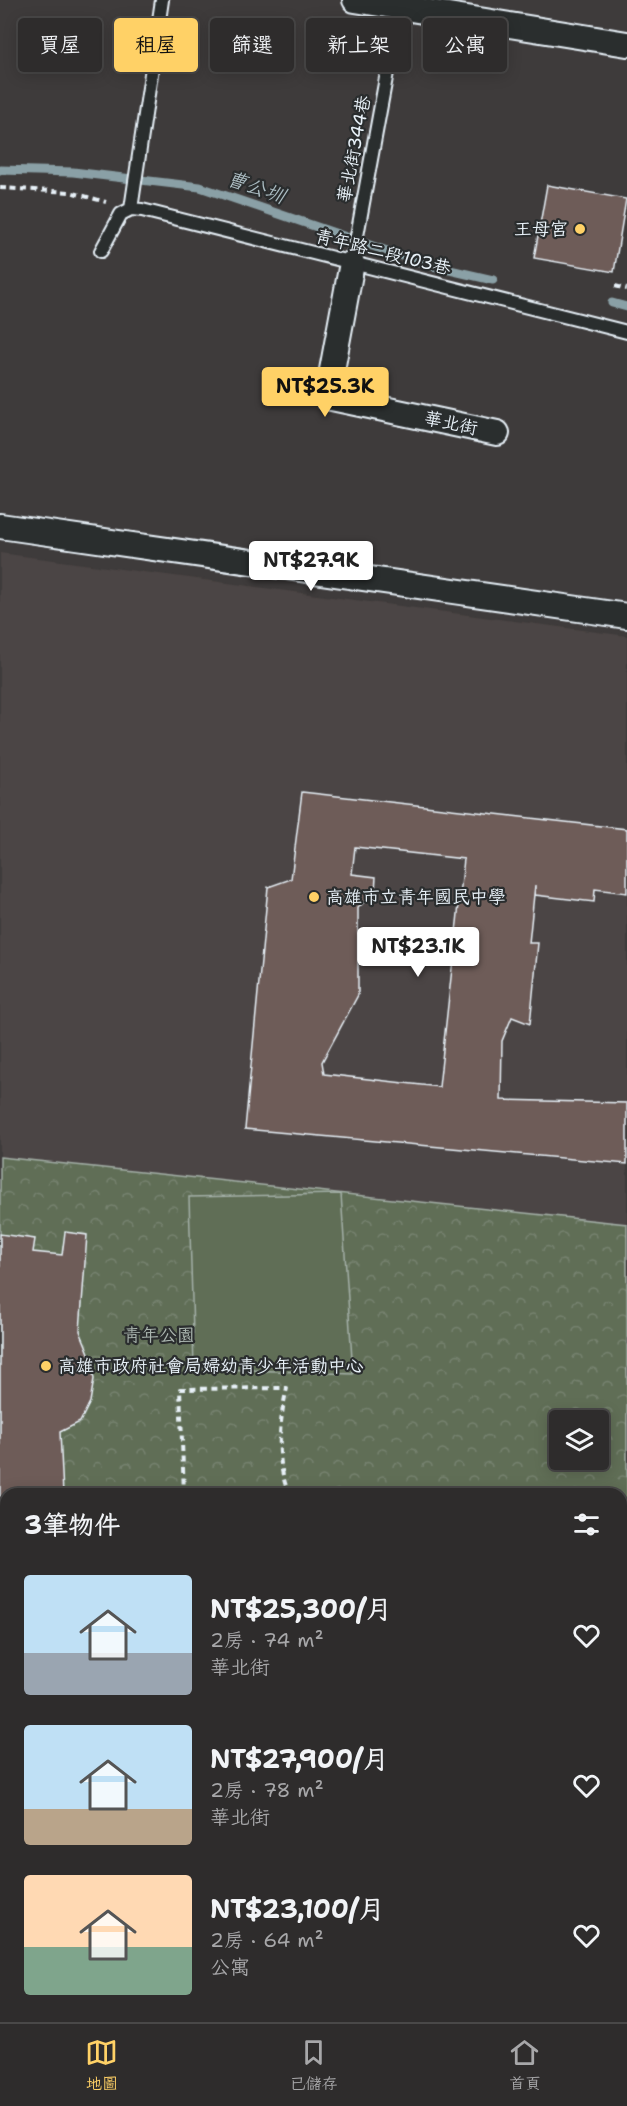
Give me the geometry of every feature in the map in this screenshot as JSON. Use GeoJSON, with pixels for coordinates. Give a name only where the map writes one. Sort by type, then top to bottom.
{"type":"FeatureCollection","features":[{"type":"Feature","properties":{"kind":"street"},"geometry":{"type":"LineString","coordinates":[[355,0],[627,45]]}},
{"type":"Feature","properties":{"kind":"street","name":"華北街"},"geometry":{"type":"LineString","coordinates":[[353,259],[327,397],[497,433]]}},
{"type":"Feature","properties":{"kind":"street"},"geometry":{"type":"LineString","coordinates":[[0,526],[627,616]]}},
{"type":"Feature","properties":{"kind":"lane"},"geometry":{"type":"LineString","coordinates":[[100,251],[121,214],[131,209],[162,0]]}},
{"type":"Feature","properties":{"kind":"lane","name":"華北街344巷"},"geometry":{"type":"LineString","coordinates":[[353,259],[399,7]]}},
{"type":"Feature","properties":{"kind":"lane","name":"青年路二段103巷"},"geometry":{"type":"LineString","coordinates":[[131,209],[353,259],[627,332]]}},
{"type":"Feature","properties":{"kind":"path"},"geometry":{"type":"LineString","coordinates":[[0,188],[70,192],[131,209]]}},
{"type":"Feature","properties":{"kind":"path"},"geometry":{"type":"LineString","coordinates":[[615,286],[627,289]]}},
{"type":"Feature","properties":{"kind":"path"},"geometry":{"type":"LineString","coordinates":[[184,1488],[180,1389],[287,1388],[279,1428],[283,1480],[286,1488]]}},
{"type":"Feature","properties":{"kind":"shaded area","name":"高雄市立青年國民中學"},"geometry":{"type":"Polygon","coordinates":[[[0,553],[627,636],[627,1224],[0,1157],[0,553]]]}},
{"type":"Feature","properties":{"kind":"green space","name":"青年公園"},"geometry":{"type":"Polygon","coordinates":[[[0,1157],[627,1224],[627,1488],[0,1488],[0,1157]]]}},
{"type":"Feature","properties":{"kind":"green space"},"geometry":{"type":"Polygon","coordinates":[[[341,1194],[353,1374],[194,1368],[189,1197],[341,1194]]]}},
{"type":"Feature","properties":{"kind":"building","name":"王母宮"},"geometry":{"type":"Polygon","coordinates":[[[547,185],[626,199],[614,272],[534,258],[547,185]]]}},
{"type":"Feature","properties":{"kind":"building"},"geometry":{"type":"Polygon","coordinates":[[[302,792],[627,829],[627,893],[595,889],[594,902],[535,895],[535,885],[529,943],[538,943],[530,1024],[512,1017],[502,1041],[501,1100],[627,1103],[627,1164],[245,1129],[268,887],[291,879],[302,792]],[[355,847],[352,874],[376,877],[375,891],[358,908],[358,995],[322,1062],[324,1074],[439,1087],[464,859],[355,847]]]}},
{"type":"Feature","properties":{"kind":"building","name":"高雄市政府社會局婦幼青少年活動中心"},"geometry":{"type":"Polygon","coordinates":[[[65,1232],[87,1235],[80,1331],[89,1353],[94,1379],[90,1402],[80,1422],[60,1432],[63,1488],[0,1488],[0,1234],[35,1239],[33,1252],[62,1255],[65,1232]]]}},
{"type":"Feature","properties":{"kind":"waterway","name":"曹公圳"},"geometry":{"type":"LineString","coordinates":[[0,170],[73,172],[200,187],[428,265],[493,280]]}},
{"type":"Feature","properties":{"kind":"waterway","name":"曹公圳"},"geometry":{"type":"LineString","coordinates":[[612,303],[627,307]]}},
{"type":"Feature","properties":{"kind":"place","name":"王母宮"},"geometry":{"type":"Point","coordinates":[580,229]}},
{"type":"Feature","properties":{"kind":"place","name":"高雄市立青年國民中學"},"geometry":{"type":"Point","coordinates":[314,897]}},
{"type":"Feature","properties":{"kind":"place","name":"高雄市政府社會局婦幼青少年活動中心"},"geometry":{"type":"Point","coordinates":[46,1366]}}]}
